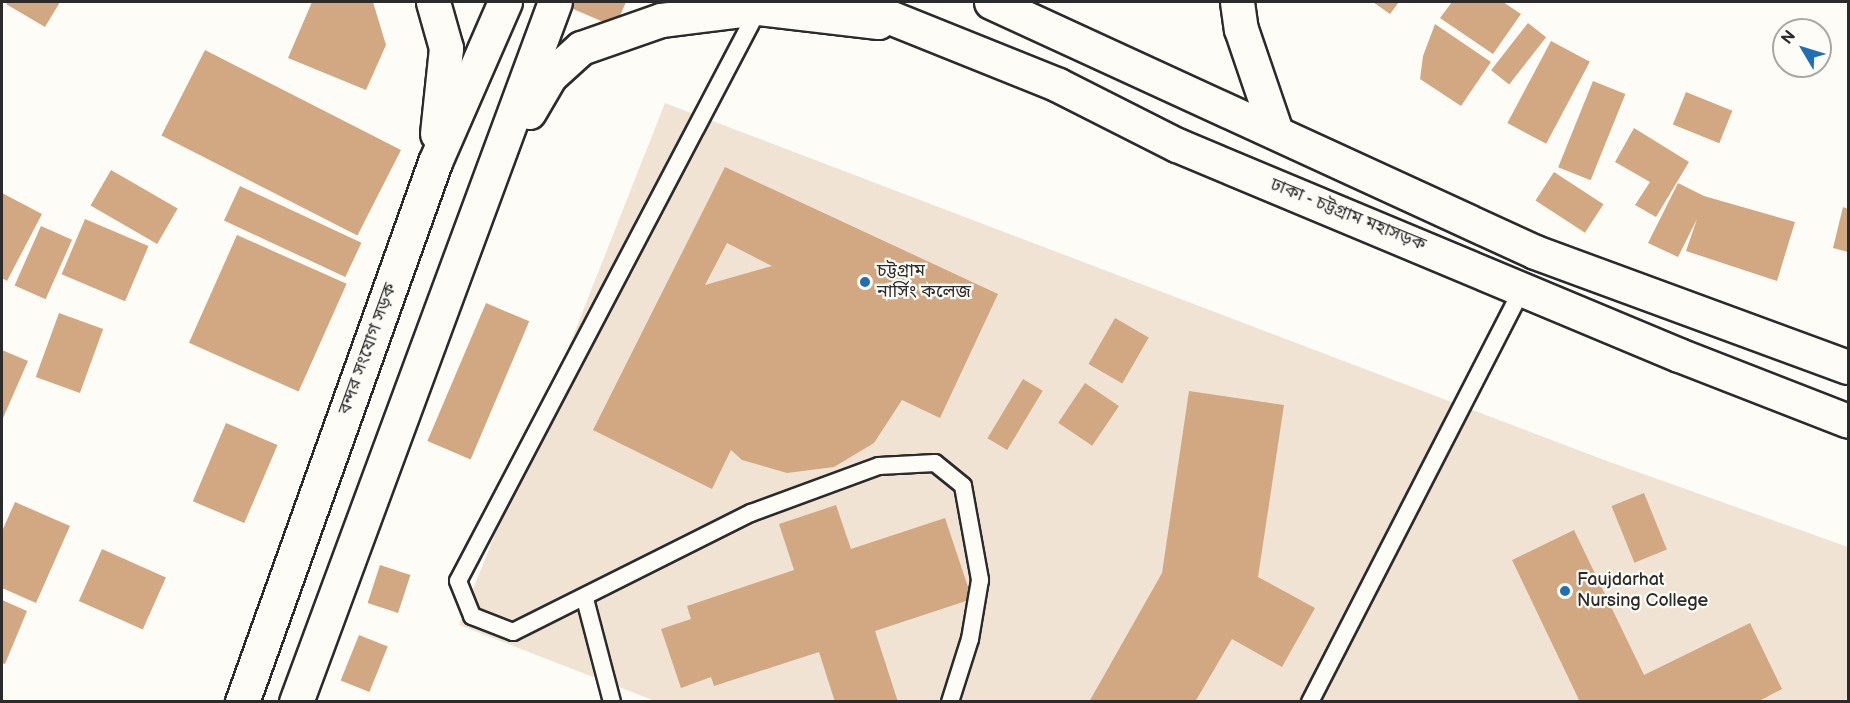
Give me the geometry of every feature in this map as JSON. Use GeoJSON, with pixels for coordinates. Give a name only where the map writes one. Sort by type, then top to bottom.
{"type":"FeatureCollection","features":[{"type":"Feature","properties":{"kind":"main road"},"geometry":{"type":"LineString","coordinates":[[433,2],[446,48],[435,162]]}},
{"type":"Feature","properties":{"kind":"main road","name":"বন্দর সংযোগ সড়ক"},"geometry":{"type":"LineString","coordinates":[[242,702],[435,162],[505,2]]}},
{"type":"Feature","properties":{"kind":"main road"},"geometry":{"type":"LineString","coordinates":[[296,702],[555,2]]}},
{"type":"Feature","properties":{"kind":"main road","name":"ঢাকা - চট্টগ্রাম মহাসড়ক"},"geometry":{"type":"LineString","coordinates":[[852,2],[1059,85],[1177,145],[1840,418]]}},
{"type":"Feature","properties":{"kind":"main road"},"geometry":{"type":"LineString","coordinates":[[991,2],[1535,252],[1848,367]]}},
{"type":"Feature","properties":{"kind":"main road"},"geometry":{"type":"LineString","coordinates":[[1237,2],[1241,29],[1276,132]]}},
{"type":"Feature","properties":{"kind":"main road"},"geometry":{"type":"LineString","coordinates":[[489,178],[550,76],[581,48],[661,20],[759,8],[909,26]]}},
{"type":"Feature","properties":{"kind":"lane"},"geometry":{"type":"LineString","coordinates":[[759,8],[458,581],[472,616],[513,632],[585,599],[752,513],[879,466],[935,463],[963,486],[980,580],[970,639],[950,702]]}},
{"type":"Feature","properties":{"kind":"lane"},"geometry":{"type":"LineString","coordinates":[[1310,702],[1523,287]]}},
{"type":"Feature","properties":{"kind":"lane"},"geometry":{"type":"LineString","coordinates":[[585,599],[612,702]]}},
{"type":"Feature","properties":{"kind":"shaded area","name":"চট্টগ্রাম নার্সিং কলেজ"},"geometry":{"type":"Polygon","coordinates":[[[665,103],[1607,461],[1848,547],[1848,695],[1845,701],[655,701],[459,625],[665,103]]]}},
{"type":"Feature","properties":{"kind":"building"},"geometry":{"type":"Polygon","coordinates":[[[8,2],[60,2],[45,27],[6,4],[8,2]]]}},
{"type":"Feature","properties":{"kind":"building"},"geometry":{"type":"Polygon","coordinates":[[[312,2],[373,2],[386,45],[366,90],[288,58],[312,2]]]}},
{"type":"Feature","properties":{"kind":"building"},"geometry":{"type":"Polygon","coordinates":[[[557,2],[626,2],[615,27],[557,2]]]}},
{"type":"Feature","properties":{"kind":"building"},"geometry":{"type":"Polygon","coordinates":[[[1373,2],[1399,2],[1390,14],[1373,2]]]}},
{"type":"Feature","properties":{"kind":"building"},"geometry":{"type":"Polygon","coordinates":[[[1452,2],[1503,2],[1521,14],[1493,54],[1440,18],[1452,2]]]}},
{"type":"Feature","properties":{"kind":"building"},"geometry":{"type":"Polygon","coordinates":[[[1528,23],[1546,37],[1509,84],[1491,70],[1528,23]]]}},
{"type":"Feature","properties":{"kind":"building"},"geometry":{"type":"Polygon","coordinates":[[[1435,24],[1491,62],[1461,106],[1420,79],[1423,56],[1435,24]]]}},
{"type":"Feature","properties":{"kind":"building"},"geometry":{"type":"Polygon","coordinates":[[[1551,41],[1590,62],[1546,144],[1507,123],[1551,41]]]}},
{"type":"Feature","properties":{"kind":"building"},"geometry":{"type":"Polygon","coordinates":[[[205,50],[401,150],[357,235],[161,136],[205,50]]]}},
{"type":"Feature","properties":{"kind":"building"},"geometry":{"type":"Polygon","coordinates":[[[1593,81],[1625,94],[1591,180],[1558,167],[1593,81]]]}},
{"type":"Feature","properties":{"kind":"building"},"geometry":{"type":"Polygon","coordinates":[[[1686,92],[1732,111],[1719,143],[1673,124],[1686,92]]]}},
{"type":"Feature","properties":{"kind":"building"},"geometry":{"type":"Polygon","coordinates":[[[1634,128],[1689,162],[1656,217],[1635,205],[1650,182],[1615,162],[1634,128]]]}},
{"type":"Feature","properties":{"kind":"building"},"geometry":{"type":"Polygon","coordinates":[[[725,167],[998,294],[940,418],[902,400],[874,443],[834,467],[787,473],[742,460],[731,450],[712,489],[593,430],[725,167]],[[727,243],[705,285],[772,266],[727,243]]]}},
{"type":"Feature","properties":{"kind":"building"},"geometry":{"type":"Polygon","coordinates":[[[111,170],[178,208],[157,244],[90,206],[111,170]]]}},
{"type":"Feature","properties":{"kind":"building"},"geometry":{"type":"Polygon","coordinates":[[[1554,172],[1603,204],[1585,233],[1535,201],[1554,172]]]}},
{"type":"Feature","properties":{"kind":"building"},"geometry":{"type":"Polygon","coordinates":[[[1678,183],[1704,196],[1795,222],[1777,281],[1686,251],[1697,219],[1678,257],[1648,243],[1678,183]]]}},
{"type":"Feature","properties":{"kind":"building"},"geometry":{"type":"Polygon","coordinates":[[[240,186],[361,243],[345,277],[224,220],[240,186]]]}},
{"type":"Feature","properties":{"kind":"building"},"geometry":{"type":"Polygon","coordinates":[[[2,193],[42,214],[7,281],[2,278],[2,193]]]}},
{"type":"Feature","properties":{"kind":"building"},"geometry":{"type":"Polygon","coordinates":[[[1843,207],[1848,209],[1848,252],[1833,248],[1843,207]]]}},
{"type":"Feature","properties":{"kind":"building"},"geometry":{"type":"Polygon","coordinates":[[[85,219],[149,246],[125,301],[62,274],[85,219]]]}},
{"type":"Feature","properties":{"kind":"building"},"geometry":{"type":"Polygon","coordinates":[[[41,226],[72,240],[46,299],[15,285],[41,226]]]}},
{"type":"Feature","properties":{"kind":"building"},"geometry":{"type":"Polygon","coordinates":[[[237,235],[347,284],[299,392],[189,343],[237,235]]]}},
{"type":"Feature","properties":{"kind":"building"},"geometry":{"type":"Polygon","coordinates":[[[486,303],[529,321],[471,459],[427,441],[486,303]]]}},
{"type":"Feature","properties":{"kind":"building"},"geometry":{"type":"Polygon","coordinates":[[[59,313],[103,329],[80,393],[36,377],[59,313]]]}},
{"type":"Feature","properties":{"kind":"building"},"geometry":{"type":"Polygon","coordinates":[[[1115,318],[1149,338],[1122,383],[1088,364],[1115,318]]]}},
{"type":"Feature","properties":{"kind":"building"},"geometry":{"type":"Polygon","coordinates":[[[2,350],[28,361],[3,418],[2,417],[2,350]]]}},
{"type":"Feature","properties":{"kind":"building"},"geometry":{"type":"Polygon","coordinates":[[[1023,379],[1043,391],[1007,450],[987,438],[1023,379]]]}},
{"type":"Feature","properties":{"kind":"building"},"geometry":{"type":"Polygon","coordinates":[[[1085,383],[1119,406],[1092,446],[1058,423],[1085,383]]]}},
{"type":"Feature","properties":{"kind":"building"},"geometry":{"type":"Polygon","coordinates":[[[1189,391],[1284,405],[1258,577],[1315,608],[1282,667],[1232,639],[1195,702],[1089,702],[1162,573],[1189,391]]]}},
{"type":"Feature","properties":{"kind":"building"},"geometry":{"type":"Polygon","coordinates":[[[226,423],[278,445],[244,523],[193,501],[226,423]]]}},
{"type":"Feature","properties":{"kind":"building"},"geometry":{"type":"Polygon","coordinates":[[[1644,493],[1667,550],[1634,563],[1612,506],[1644,493]]]}},
{"type":"Feature","properties":{"kind":"building"},"geometry":{"type":"Polygon","coordinates":[[[15,502],[70,526],[36,603],[2,588],[2,531],[15,502]]]}},
{"type":"Feature","properties":{"kind":"building"},"geometry":{"type":"Polygon","coordinates":[[[836,505],[851,549],[945,518],[972,599],[875,631],[898,702],[835,702],[819,652],[714,686],[711,677],[681,688],[661,629],[691,619],[687,606],[794,570],[779,524],[836,505]]]}},
{"type":"Feature","properties":{"kind":"building","name":"Faujdarhat Nursing College"},"geometry":{"type":"Polygon","coordinates":[[[1574,530],[1644,675],[1750,623],[1782,689],[1757,702],[1580,702],[1512,560],[1574,530]]]}},
{"type":"Feature","properties":{"kind":"building"},"geometry":{"type":"Polygon","coordinates":[[[102,549],[166,577],[143,630],[79,601],[102,549]]]}},
{"type":"Feature","properties":{"kind":"building"},"geometry":{"type":"Polygon","coordinates":[[[380,565],[410,575],[398,613],[368,603],[380,565]]]}},
{"type":"Feature","properties":{"kind":"building"},"geometry":{"type":"Polygon","coordinates":[[[2,600],[27,611],[5,664],[2,663],[2,600]]]}},
{"type":"Feature","properties":{"kind":"building"},"geometry":{"type":"Polygon","coordinates":[[[359,635],[388,647],[369,692],[341,680],[359,635]]]}},
{"type":"Feature","properties":{"kind":"place","name":"চট্টগ্রাম নার্সিং কলেজ"},"geometry":{"type":"Point","coordinates":[865,282]}},
{"type":"Feature","properties":{"kind":"place","name":"Faujdarhat Nursing College"},"geometry":{"type":"Point","coordinates":[1565,591]}}]}
